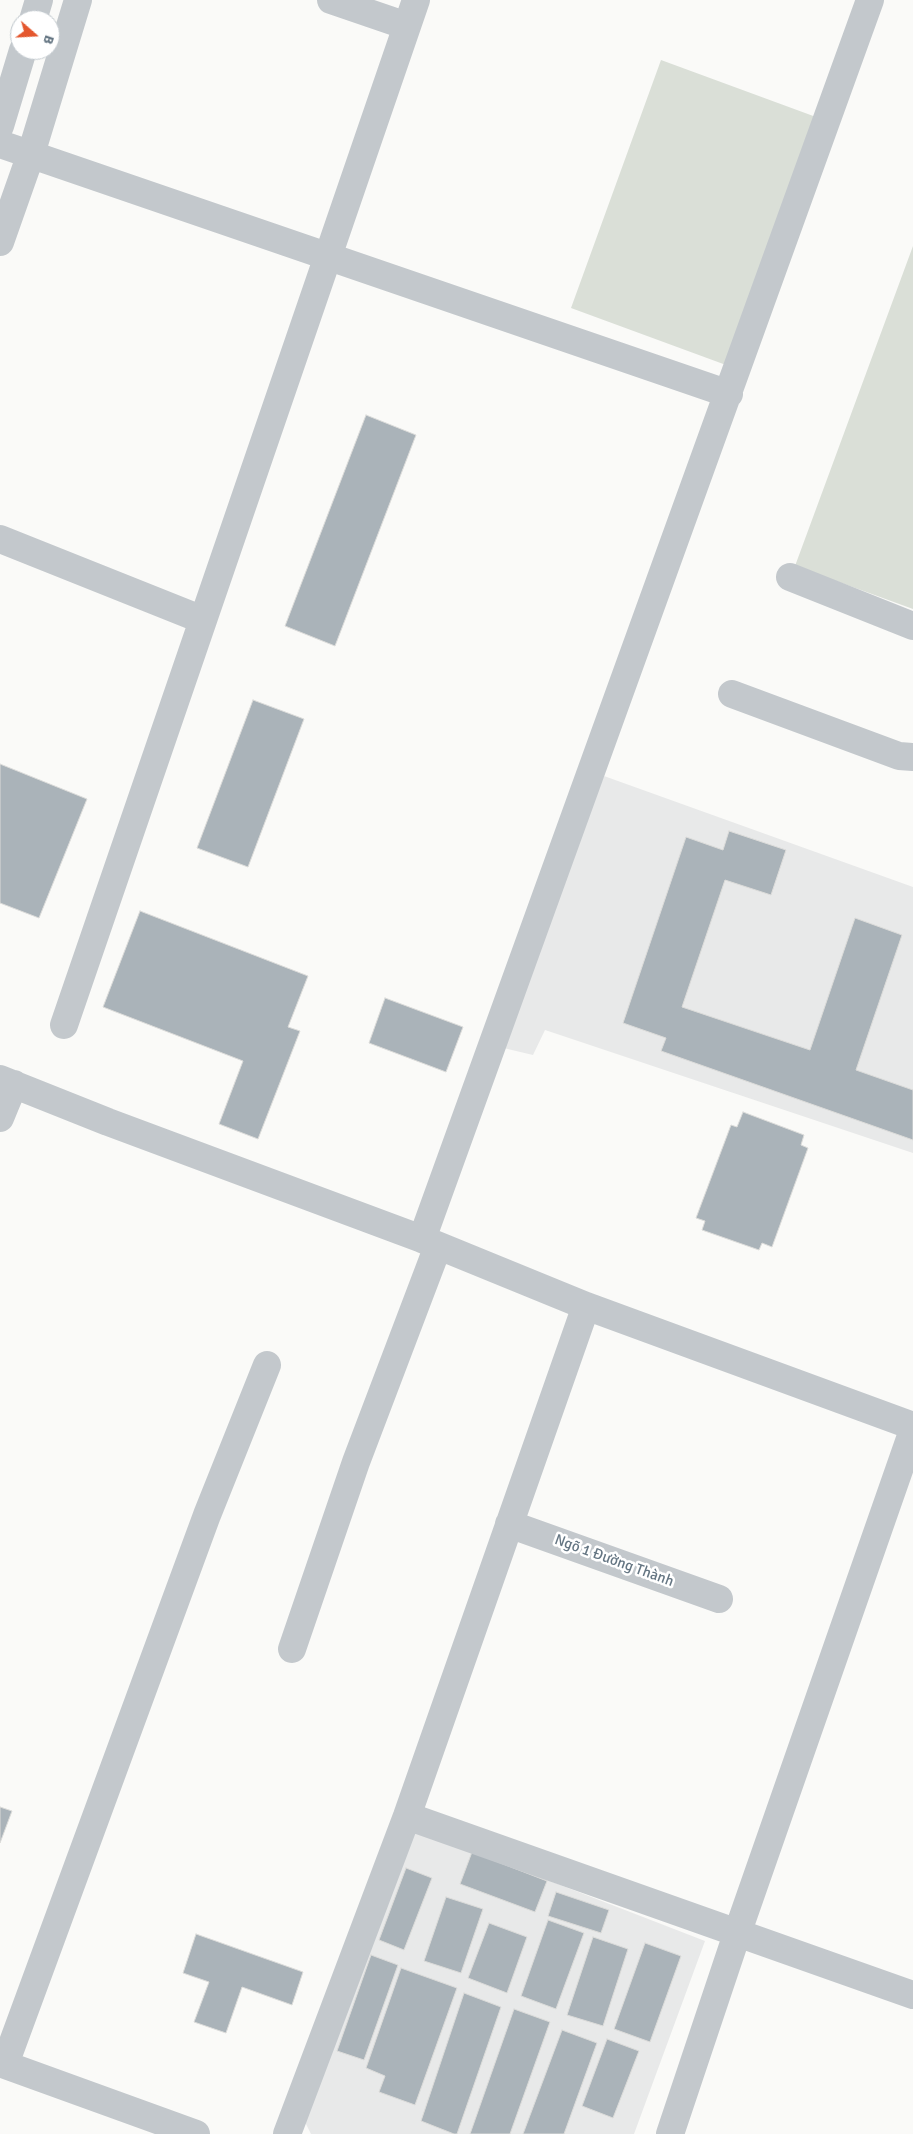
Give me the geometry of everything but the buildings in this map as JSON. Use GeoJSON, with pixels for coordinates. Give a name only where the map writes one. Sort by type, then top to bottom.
{"type":"FeatureCollection","features":[{"type":"Feature","properties":{"kind":"street"},"geometry":{"type":"LineString","coordinates":[[0,242],[31,154],[78,0]]}},
{"type":"Feature","properties":{"kind":"street"},"geometry":{"type":"LineString","coordinates":[[330,0],[407,26]]}},
{"type":"Feature","properties":{"kind":"street"},"geometry":{"type":"LineString","coordinates":[[64,1024],[416,0]]}},
{"type":"Feature","properties":{"kind":"street"},"geometry":{"type":"LineString","coordinates":[[292,1649],[430,1242],[870,0]]}},
{"type":"Feature","properties":{"kind":"street"},"geometry":{"type":"LineString","coordinates":[[0,126],[20,60]]}},
{"type":"Feature","properties":{"kind":"street"},"geometry":{"type":"LineString","coordinates":[[0,144],[729,394]]}},
{"type":"Feature","properties":{"kind":"street"},"geometry":{"type":"LineString","coordinates":[[0,539],[203,620]]}},
{"type":"Feature","properties":{"kind":"street"},"geometry":{"type":"LineString","coordinates":[[790,577],[913,626]]}},
{"type":"Feature","properties":{"kind":"street"},"geometry":{"type":"LineString","coordinates":[[732,694],[899,756],[913,757]]}},
{"type":"Feature","properties":{"kind":"street"},"geometry":{"type":"LineString","coordinates":[[0,1118],[7,1082],[430,1242],[586,1306],[913,1428],[737,1934],[670,2134]]}},
{"type":"Feature","properties":{"kind":"street"},"geometry":{"type":"LineString","coordinates":[[287,2134],[407,1816],[586,1306]]}},
{"type":"Feature","properties":{"kind":"street"},"geometry":{"type":"LineString","coordinates":[[196,2134],[2,2063],[207,1516],[267,1365]]}},
{"type":"Feature","properties":{"kind":"street","name":"Ngõ 1 Đường Thành"},"geometry":{"type":"LineString","coordinates":[[509,1524],[719,1599]]}},
{"type":"Feature","properties":{"kind":"street"},"geometry":{"type":"LineString","coordinates":[[407,1816],[913,1995]]}},
{"type":"Feature","properties":{"kind":"shaded area"},"geometry":{"type":"Polygon","coordinates":[[[661,60],[816,117],[726,365],[571,308],[661,60]]]}},
{"type":"Feature","properties":{"kind":"shaded area"},"geometry":{"type":"Polygon","coordinates":[[[913,246],[913,609],[795,566],[913,246]]]}},
{"type":"Feature","properties":{"kind":"shaded area"},"geometry":{"type":"Polygon","coordinates":[[[604,776],[913,887],[913,1153],[545,1030],[533,1055],[495,1046],[604,776]]]}},
{"type":"Feature","properties":{"kind":"shaded area"},"geometry":{"type":"Polygon","coordinates":[[[403,1824],[705,1941],[634,2134],[311,2134],[302,2116],[403,1824]]]}}]}
